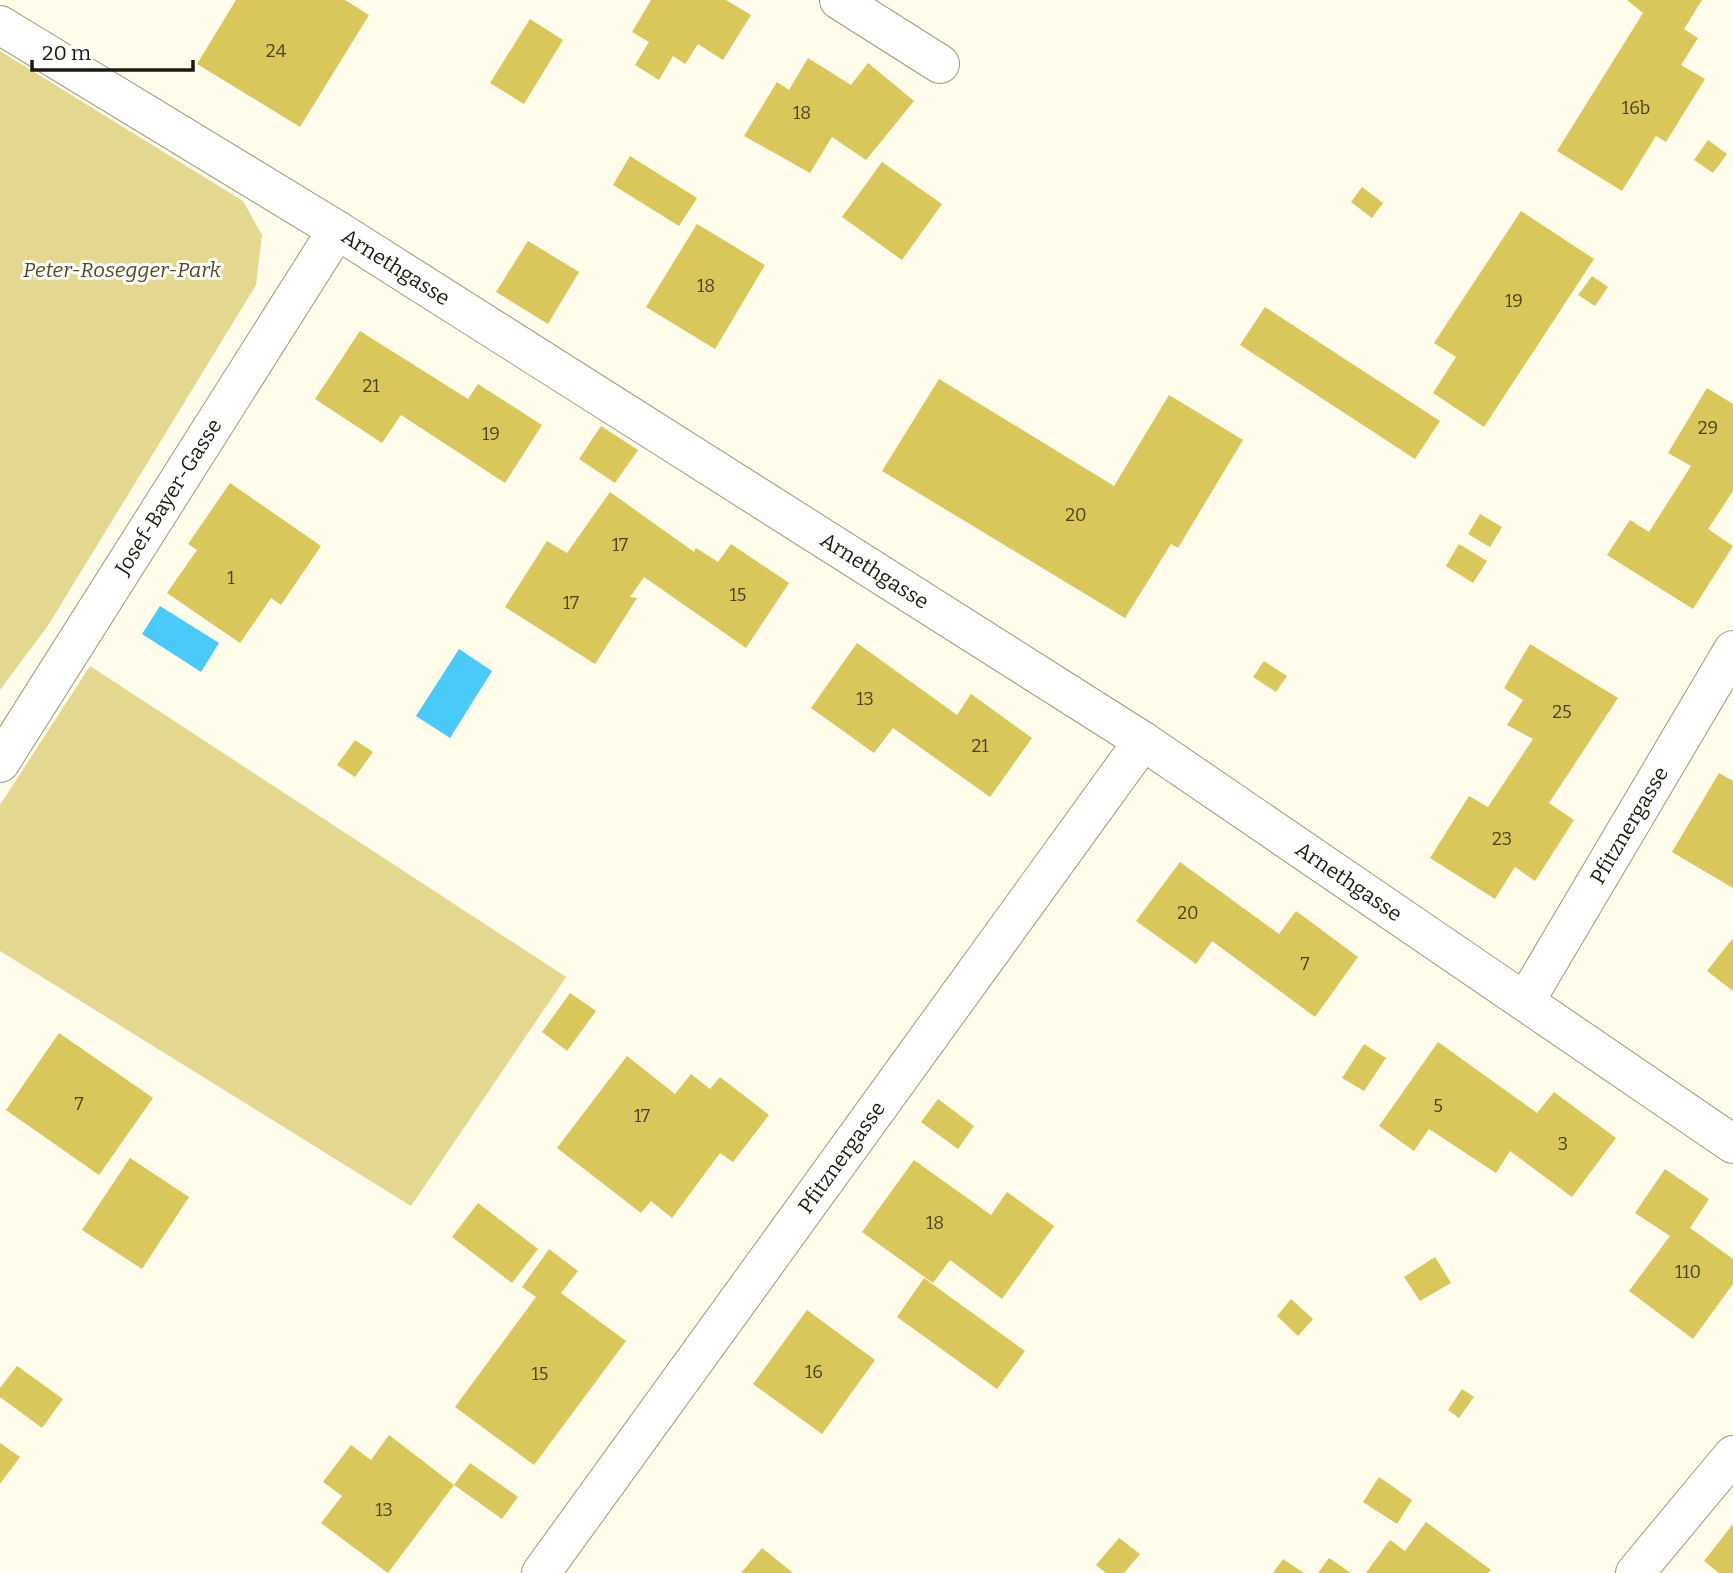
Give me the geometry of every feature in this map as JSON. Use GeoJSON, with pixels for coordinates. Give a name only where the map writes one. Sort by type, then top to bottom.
{"type":"FeatureCollection","features":[{"type":"Feature","properties":{"kind":"street"},"geometry":{"type":"LineString","coordinates":[[839,0],[940,64]]}},
{"type":"Feature","properties":{"kind":"street","name":"Arnethgasse"},"geometry":{"type":"LineString","coordinates":[[0,24],[337,230],[1143,741],[1526,1000],[1733,1144]]}},
{"type":"Feature","properties":{"kind":"street","name":"Josef-Bayer-Gasse"},"geometry":{"type":"LineString","coordinates":[[0,763],[337,230]]}},
{"type":"Feature","properties":{"kind":"street","name":"Pfitznergasse"},"geometry":{"type":"LineString","coordinates":[[1526,1000],[1733,650]]}},
{"type":"Feature","properties":{"kind":"street","name":"Pfitznergasse"},"geometry":{"type":"LineString","coordinates":[[541,1573],[1143,741]]}},
{"type":"Feature","properties":{"kind":"street"},"geometry":{"type":"LineString","coordinates":[[1635,1573],[1733,1455]]}},
{"type":"Feature","properties":{"kind":"green space","name":"Peter-Rosegger-Park"},"geometry":{"type":"Polygon","coordinates":[[[0,51],[243,201],[262,235],[256,285],[49,624],[0,690],[0,51]]]}},
{"type":"Feature","properties":{"kind":"green space"},"geometry":{"type":"Polygon","coordinates":[[[90,666],[566,977],[411,1206],[0,951],[0,805],[90,666]]]}},
{"type":"Feature","properties":{"kind":"water"},"geometry":{"type":"Polygon","coordinates":[[[160,606],[219,643],[201,672],[142,634],[160,606]]]}},
{"type":"Feature","properties":{"kind":"water"},"geometry":{"type":"Polygon","coordinates":[[[459,649],[492,671],[450,738],[416,716],[459,649]]]}},
{"type":"Feature","properties":{"kind":"building"},"geometry":{"type":"Polygon","coordinates":[[[236,0],[345,0],[369,15],[300,127],[197,64],[236,0]]]}},
{"type":"Feature","properties":{"kind":"building"},"geometry":{"type":"Polygon","coordinates":[[[651,0],[726,0],[751,15],[723,60],[698,44],[685,64],[673,56],[659,80],[635,65],[649,42],[632,32],[651,0]]]}},
{"type":"Feature","properties":{"kind":"building"},"geometry":{"type":"Polygon","coordinates":[[[1627,0],[1702,0],[1684,29],[1698,38],[1681,65],[1705,79],[1666,142],[1656,136],[1622,191],[1557,151],[1643,13],[1627,0]]]}},
{"type":"Feature","properties":{"kind":"building"},"geometry":{"type":"Polygon","coordinates":[[[530,19],[563,40],[524,104],[490,83],[530,19]]]}},
{"type":"Feature","properties":{"kind":"building"},"geometry":{"type":"Polygon","coordinates":[[[808,58],[851,85],[868,63],[914,101],[866,160],[832,137],[810,173],[744,136],[777,82],[789,90],[808,58]]]}},
{"type":"Feature","properties":{"kind":"building"},"geometry":{"type":"Polygon","coordinates":[[[1708,140],[1727,154],[1713,173],[1694,160],[1708,140]]]}},
{"type":"Feature","properties":{"kind":"building"},"geometry":{"type":"Polygon","coordinates":[[[630,156],[697,198],[679,226],[613,185],[630,156]]]}},
{"type":"Feature","properties":{"kind":"building"},"geometry":{"type":"Polygon","coordinates":[[[882,162],[942,204],[902,260],[842,217],[882,162]]]}},
{"type":"Feature","properties":{"kind":"building"},"geometry":{"type":"Polygon","coordinates":[[[1362,187],[1383,203],[1372,218],[1351,202],[1362,187]]]}},
{"type":"Feature","properties":{"kind":"building"},"geometry":{"type":"Polygon","coordinates":[[[1521,211],[1594,259],[1484,427],[1433,393],[1456,357],[1434,343],[1521,211]]]}},
{"type":"Feature","properties":{"kind":"building"},"geometry":{"type":"Polygon","coordinates":[[[697,224],[765,265],[715,349],[646,307],[697,224]]]}},
{"type":"Feature","properties":{"kind":"building"},"geometry":{"type":"Polygon","coordinates":[[[528,241],[579,272],[548,324],[496,292],[528,241]]]}},
{"type":"Feature","properties":{"kind":"building"},"geometry":{"type":"Polygon","coordinates":[[[1592,276],[1608,287],[1595,306],[1578,295],[1592,276]]]}},
{"type":"Feature","properties":{"kind":"building"},"geometry":{"type":"Polygon","coordinates":[[[1265,307],[1440,421],[1415,459],[1240,345],[1265,307]]]}},
{"type":"Feature","properties":{"kind":"building"},"geometry":{"type":"Polygon","coordinates":[[[360,331],[468,399],[478,384],[542,425],[505,483],[401,415],[382,443],[315,399],[360,331]]]}},
{"type":"Feature","properties":{"kind":"building"},"geometry":{"type":"Polygon","coordinates":[[[939,379],[1114,486],[1169,395],[1243,440],[1178,548],[1171,544],[1125,618],[882,471],[939,379]]]}},
{"type":"Feature","properties":{"kind":"building"},"geometry":{"type":"Polygon","coordinates":[[[1707,388],[1733,404],[1733,491],[1708,529],[1733,546],[1693,609],[1607,555],[1630,520],[1649,532],[1691,466],[1668,453],[1707,388]]]}},
{"type":"Feature","properties":{"kind":"building"},"geometry":{"type":"Polygon","coordinates":[[[601,426],[638,450],[615,483],[579,459],[601,426]]]}},
{"type":"Feature","properties":{"kind":"building"},"geometry":{"type":"Polygon","coordinates":[[[230,483],[321,546],[281,605],[271,598],[240,643],[167,593],[197,550],[188,544],[230,483]]]}},
{"type":"Feature","properties":{"kind":"building"},"geometry":{"type":"Polygon","coordinates":[[[610,492],[694,552],[696,548],[718,562],[731,544],[789,583],[746,648],[644,577],[630,597],[637,598],[595,664],[505,607],[547,541],[567,553],[610,492]]]}},
{"type":"Feature","properties":{"kind":"building"},"geometry":{"type":"Polygon","coordinates":[[[1480,514],[1502,527],[1490,547],[1468,534],[1480,514]]]}},
{"type":"Feature","properties":{"kind":"building"},"geometry":{"type":"Polygon","coordinates":[[[1459,544],[1487,561],[1473,583],[1446,566],[1459,544]]]}},
{"type":"Feature","properties":{"kind":"building"},"geometry":{"type":"Polygon","coordinates":[[[857,643],[957,715],[971,694],[1032,738],[990,797],[893,728],[874,753],[811,708],[857,643]]]}},
{"type":"Feature","properties":{"kind":"building"},"geometry":{"type":"Polygon","coordinates":[[[1530,644],[1618,698],[1549,803],[1574,820],[1535,881],[1515,867],[1495,899],[1430,858],[1469,796],[1488,807],[1533,739],[1507,725],[1523,700],[1504,688],[1530,644]]]}},
{"type":"Feature","properties":{"kind":"building"},"geometry":{"type":"Polygon","coordinates":[[[1264,661],[1287,676],[1276,692],[1253,677],[1264,661]]]}},
{"type":"Feature","properties":{"kind":"building"},"geometry":{"type":"Polygon","coordinates":[[[355,740],[373,752],[355,777],[337,765],[355,740]]]}},
{"type":"Feature","properties":{"kind":"building"},"geometry":{"type":"Polygon","coordinates":[[[1719,773],[1733,781],[1733,888],[1672,852],[1719,773]]]}},
{"type":"Feature","properties":{"kind":"building"},"geometry":{"type":"Polygon","coordinates":[[[1180,862],[1279,934],[1296,911],[1358,957],[1315,1017],[1212,941],[1196,964],[1136,921],[1180,862]]]}},
{"type":"Feature","properties":{"kind":"building"},"geometry":{"type":"Polygon","coordinates":[[[1733,938],[1733,991],[1707,971],[1733,938]]]}},
{"type":"Feature","properties":{"kind":"building"},"geometry":{"type":"Polygon","coordinates":[[[570,993],[596,1011],[567,1051],[542,1032],[570,993]]]}},
{"type":"Feature","properties":{"kind":"building"},"geometry":{"type":"Polygon","coordinates":[[[59,1033],[153,1098],[99,1175],[6,1110],[59,1033]]]}},
{"type":"Feature","properties":{"kind":"building"},"geometry":{"type":"Polygon","coordinates":[[[1438,1042],[1537,1113],[1554,1092],[1616,1138],[1572,1197],[1510,1151],[1496,1173],[1429,1129],[1414,1151],[1379,1126],[1438,1042]]]}},
{"type":"Feature","properties":{"kind":"building"},"geometry":{"type":"Polygon","coordinates":[[[1364,1044],[1386,1058],[1364,1091],[1342,1078],[1364,1044]]]}},
{"type":"Feature","properties":{"kind":"building"},"geometry":{"type":"Polygon","coordinates":[[[627,1056],[675,1094],[691,1074],[710,1089],[720,1077],[769,1115],[733,1162],[720,1153],[672,1218],[651,1201],[641,1213],[557,1148],[627,1056]]]}},
{"type":"Feature","properties":{"kind":"building"},"geometry":{"type":"Polygon","coordinates":[[[938,1099],[974,1126],[958,1149],[921,1122],[938,1099]]]}},
{"type":"Feature","properties":{"kind":"building"},"geometry":{"type":"Polygon","coordinates":[[[130,1158],[189,1197],[142,1269],[82,1230],[130,1158]]]}},
{"type":"Feature","properties":{"kind":"building"},"geometry":{"type":"Polygon","coordinates":[[[914,1160],[991,1215],[1007,1192],[1054,1226],[1002,1299],[950,1260],[933,1283],[862,1232],[914,1160]]]}},
{"type":"Feature","properties":{"kind":"building"},"geometry":{"type":"Polygon","coordinates":[[[1665,1169],[1709,1199],[1690,1228],[1733,1259],[1733,1284],[1693,1339],[1629,1291],[1670,1236],[1635,1213],[1665,1169]]]}},
{"type":"Feature","properties":{"kind":"building"},"geometry":{"type":"Polygon","coordinates":[[[478,1203],[538,1249],[512,1283],[452,1237],[478,1203]]]}},
{"type":"Feature","properties":{"kind":"building"},"geometry":{"type":"Polygon","coordinates":[[[549,1249],[578,1271],[561,1293],[626,1341],[534,1465],[455,1407],[536,1297],[522,1287],[549,1249]]]}},
{"type":"Feature","properties":{"kind":"building"},"geometry":{"type":"Polygon","coordinates":[[[1435,1257],[1451,1283],[1420,1301],[1404,1277],[1435,1257]]]}},
{"type":"Feature","properties":{"kind":"building"},"geometry":{"type":"Polygon","coordinates":[[[924,1278],[1025,1351],[997,1389],[897,1317],[924,1278]]]}},
{"type":"Feature","properties":{"kind":"building"},"geometry":{"type":"Polygon","coordinates":[[[1291,1299],[1313,1319],[1298,1336],[1277,1316],[1291,1299]]]}},
{"type":"Feature","properties":{"kind":"building"},"geometry":{"type":"Polygon","coordinates":[[[807,1310],[875,1360],[822,1434],[753,1384],[807,1310]]]}},
{"type":"Feature","properties":{"kind":"building"},"geometry":{"type":"Polygon","coordinates":[[[17,1366],[63,1399],[42,1428],[0,1397],[0,1388],[17,1366]]]}},
{"type":"Feature","properties":{"kind":"building"},"geometry":{"type":"Polygon","coordinates":[[[1462,1389],[1474,1397],[1459,1418],[1448,1410],[1462,1389]]]}},
{"type":"Feature","properties":{"kind":"building"},"geometry":{"type":"Polygon","coordinates":[[[389,1435],[454,1485],[388,1573],[321,1523],[342,1496],[323,1482],[351,1445],[371,1460],[389,1435]]]}},
{"type":"Feature","properties":{"kind":"building"},"geometry":{"type":"Polygon","coordinates":[[[0,1443],[20,1457],[0,1484],[0,1443]]]}},
{"type":"Feature","properties":{"kind":"building"},"geometry":{"type":"Polygon","coordinates":[[[470,1463],[518,1497],[502,1519],[454,1485],[470,1463]]]}},
{"type":"Feature","properties":{"kind":"building"},"geometry":{"type":"Polygon","coordinates":[[[1379,1477],[1412,1500],[1397,1524],[1363,1502],[1379,1477]]]}},
{"type":"Feature","properties":{"kind":"building"},"geometry":{"type":"Polygon","coordinates":[[[1426,1522],[1491,1570],[1488,1573],[1366,1573],[1390,1540],[1405,1551],[1426,1522]]]}},
{"type":"Feature","properties":{"kind":"building"},"geometry":{"type":"Polygon","coordinates":[[[1733,1524],[1733,1573],[1719,1573],[1704,1561],[1733,1524]]]}},
{"type":"Feature","properties":{"kind":"building"},"geometry":{"type":"Polygon","coordinates":[[[1119,1538],[1140,1554],[1124,1573],[1106,1573],[1096,1565],[1119,1538]]]}},
{"type":"Feature","properties":{"kind":"building"},"geometry":{"type":"Polygon","coordinates":[[[762,1548],[793,1573],[741,1573],[762,1548]]]}},
{"type":"Feature","properties":{"kind":"building"},"geometry":{"type":"Polygon","coordinates":[[[1329,1558],[1351,1573],[1318,1573],[1329,1558]]]}},
{"type":"Feature","properties":{"kind":"building"},"geometry":{"type":"Polygon","coordinates":[[[1283,1559],[1304,1573],[1273,1573],[1283,1559]]]}}]}
